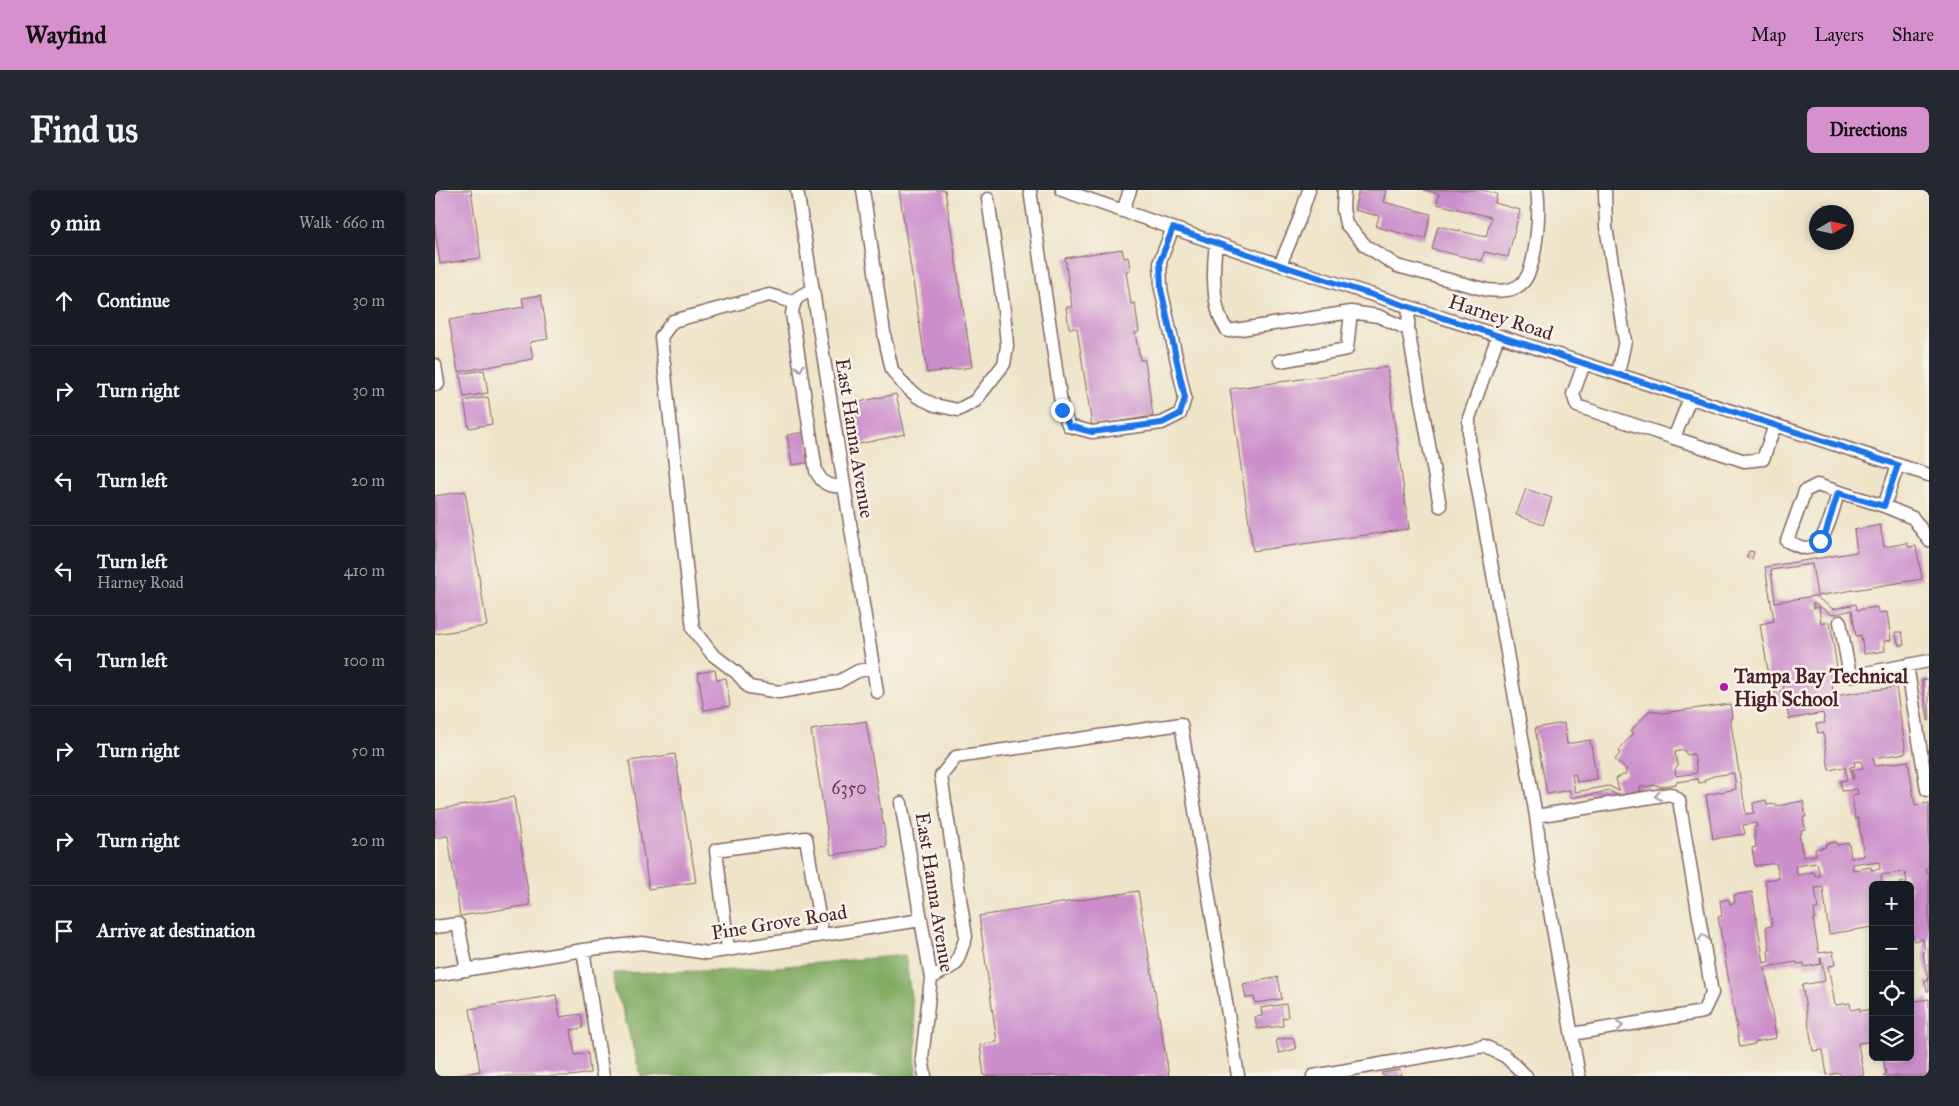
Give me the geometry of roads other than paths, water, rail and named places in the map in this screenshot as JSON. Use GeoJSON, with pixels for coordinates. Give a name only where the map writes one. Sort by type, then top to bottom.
{"type":"FeatureCollection","features":[{"type":"Feature","properties":{"kind":"street","name":"East Hanna Avenue"},"geometry":{"type":"LineString","coordinates":[[797,190],[877,692]]}},
{"type":"Feature","properties":{"kind":"street"},"geometry":{"type":"LineString","coordinates":[[863,190],[885,339],[892,370],[904,385],[918,397],[935,406],[959,410],[975,401],[1004,364],[1007,346],[1004,310],[988,199]]}},
{"type":"Feature","properties":{"kind":"street"},"geometry":{"type":"LineString","coordinates":[[1030,190],[1062,410],[1069,426],[1092,432],[1162,423],[1180,414],[1185,398],[1161,289],[1160,261],[1173,228]]}},
{"type":"Feature","properties":{"kind":"street","name":"Harney Road"},"geometry":{"type":"LineString","coordinates":[[1062,190],[1280,265],[1929,475]]}},
{"type":"Feature","properties":{"kind":"street"},"geometry":{"type":"LineString","coordinates":[[1123,211],[1130,190]]}},
{"type":"Feature","properties":{"kind":"street"},"geometry":{"type":"LineString","coordinates":[[1280,265],[1309,190]]}},
{"type":"Feature","properties":{"kind":"street"},"geometry":{"type":"LineString","coordinates":[[1344,190],[1343,209],[1346,224],[1367,246],[1397,266],[1487,290],[1502,292],[1521,285],[1528,275],[1535,245],[1539,201],[1537,190]]}},
{"type":"Feature","properties":{"kind":"street"},"geometry":{"type":"LineString","coordinates":[[1605,190],[1606,227],[1625,341],[1618,374]]}},
{"type":"Feature","properties":{"kind":"street"},"geometry":{"type":"LineString","coordinates":[[1216,243],[1213,280],[1221,322],[1228,331],[1351,312],[1378,316],[1408,328]]}},
{"type":"Feature","properties":{"kind":"street"},"geometry":{"type":"LineString","coordinates":[[813,290],[799,296],[793,302],[792,320],[816,471],[820,480],[827,485],[833,487],[844,486]]}},
{"type":"Feature","properties":{"kind":"street"},"geometry":{"type":"LineString","coordinates":[[793,302],[769,295],[673,322],[661,337],[693,629],[712,654],[737,673],[749,687],[779,692],[838,682],[858,671],[873,668]]}},
{"type":"Feature","properties":{"kind":"street"},"geometry":{"type":"LineString","coordinates":[[1409,307],[1408,328],[1440,506]]}},
{"type":"Feature","properties":{"kind":"street"},"geometry":{"type":"LineString","coordinates":[[1280,361],[1347,348],[1351,312]]}},
{"type":"Feature","properties":{"kind":"street"},"geometry":{"type":"LineString","coordinates":[[1498,336],[1469,418],[1469,439],[1536,816],[1542,866],[1579,1076]]}},
{"type":"Feature","properties":{"kind":"street"},"geometry":{"type":"LineString","coordinates":[[1584,364],[1573,394],[1577,406],[1745,461],[1763,459],[1775,425]]}},
{"type":"Feature","properties":{"kind":"street"},"geometry":{"type":"LineString","coordinates":[[435,365],[437,384],[435,384]]}},
{"type":"Feature","properties":{"kind":"street"},"geometry":{"type":"LineString","coordinates":[[1674,438],[1690,398]]}},
{"type":"Feature","properties":{"kind":"street"},"geometry":{"type":"LineString","coordinates":[[1884,506],[1898,465]]}},
{"type":"Feature","properties":{"kind":"street"},"geometry":{"type":"LineString","coordinates":[[1838,493],[1825,535],[1820,541],[1813,546],[1805,548],[1787,541],[1805,491],[1817,485],[1884,506],[1913,518],[1929,540]]}},
{"type":"Feature","properties":{"kind":"street"},"geometry":{"type":"LineString","coordinates":[[1840,622],[1850,676],[1929,661]]}},
{"type":"Feature","properties":{"kind":"street"},"geometry":{"type":"LineString","coordinates":[[1907,665],[1927,790],[1929,790]]}},
{"type":"Feature","properties":{"kind":"street"},"geometry":{"type":"LineString","coordinates":[[931,978],[956,964],[966,937],[941,776],[956,757],[1181,724],[1238,1076]]}},
{"type":"Feature","properties":{"kind":"street"},"geometry":{"type":"LineString","coordinates":[[1536,816],[1670,794],[1679,800],[1713,994],[1703,1012],[1572,1034]]}},
{"type":"Feature","properties":{"kind":"street","name":"East Hanna Avenue"},"geometry":{"type":"LineString","coordinates":[[901,803],[931,978],[922,1058],[925,1076]]}},
{"type":"Feature","properties":{"kind":"street"},"geometry":{"type":"LineString","coordinates":[[728,949],[716,850],[806,838],[822,934]]}},
{"type":"Feature","properties":{"kind":"street","name":"Pine Grove Road"},"geometry":{"type":"LineString","coordinates":[[435,975],[583,950],[641,943],[707,952],[921,920]]}},
{"type":"Feature","properties":{"kind":"street"},"geometry":{"type":"LineString","coordinates":[[435,926],[458,924],[467,970]]}},
{"type":"Feature","properties":{"kind":"street"},"geometry":{"type":"LineString","coordinates":[[583,950],[603,1076]]}},
{"type":"Feature","properties":{"kind":"street"},"geometry":{"type":"LineString","coordinates":[[1313,1076],[1484,1046],[1505,1056],[1526,1076]]}},
{"type":"Feature","properties":{"kind":"place","name":"Tampa Bay Technical High School"},"geometry":{"type":"Point","coordinates":[1724,687]}}]}
